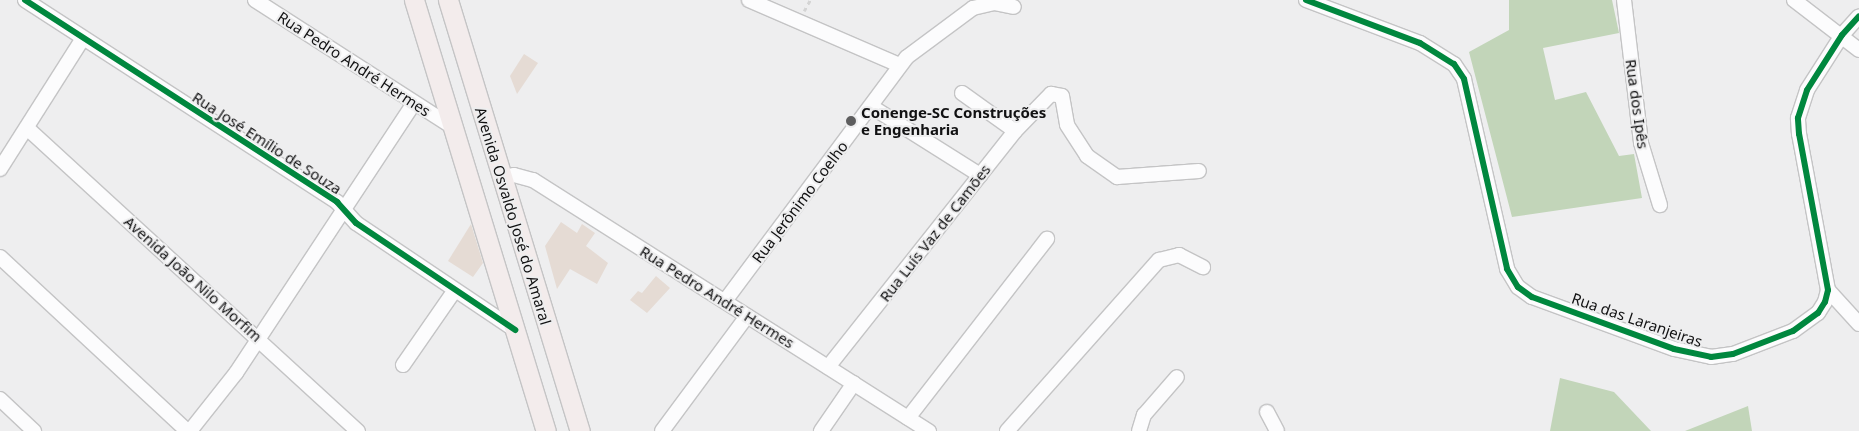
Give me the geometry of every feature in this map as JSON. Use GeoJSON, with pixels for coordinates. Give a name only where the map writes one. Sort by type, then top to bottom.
{"type":"FeatureCollection","features":[{"type":"Feature","properties":{"kind":"main road","name":"Avenida Osvaldo José do Amaral"},"geometry":{"type":"LineString","coordinates":[[414,0],[546,431]]}},
{"type":"Feature","properties":{"kind":"main road","name":"Avenida Osvaldo José do Amaral"},"geometry":{"type":"LineString","coordinates":[[448,0],[530,275],[580,431]]}},
{"type":"Feature","properties":{"kind":"main road"},"geometry":{"type":"LineString","coordinates":[[468,173],[483,182],[502,177]]}},
{"type":"Feature","properties":{"kind":"main road"},"geometry":{"type":"LineString","coordinates":[[500,283],[506,271],[512,268],[519,267],[530,275]]}},
{"type":"Feature","properties":{"kind":"street","name":"Rua José Emílio de Souza"},"geometry":{"type":"LineString","coordinates":[[25,0],[337,202],[356,223],[515,330]]}},
{"type":"Feature","properties":{"kind":"street","name":"Rua Pedro André Hermes"},"geometry":{"type":"LineString","coordinates":[[255,0],[454,128]]}},
{"type":"Feature","properties":{"kind":"street"},"geometry":{"type":"LineString","coordinates":[[749,0],[762,3],[899,65]]}},
{"type":"Feature","properties":{"kind":"street","name":"Rua dos Ipês"},"geometry":{"type":"LineString","coordinates":[[1624,0],[1641,143],[1660,205]]}},
{"type":"Feature","properties":{"kind":"street"},"geometry":{"type":"LineString","coordinates":[[1794,0],[1842,35],[1859,50]]}},
{"type":"Feature","properties":{"kind":"street","name":"Rua das Laranjeiras"},"geometry":{"type":"LineString","coordinates":[[1311,1],[1420,43],[1454,64],[1464,79],[1470,100],[1507,269],[1518,287],[1532,297],[1674,349],[1711,357],[1734,354],[1793,331],[1818,313],[1828,290]]}},
{"type":"Feature","properties":{"kind":"street","name":"Rua Jerônimo Coelho"},"geometry":{"type":"LineString","coordinates":[[725,301],[872,107],[899,65],[952,21],[973,8],[994,3],[1014,6]]}},
{"type":"Feature","properties":{"kind":"street"},"geometry":{"type":"LineString","coordinates":[[1859,16],[1842,35],[1807,90],[1798,118],[1799,134],[1828,290],[1859,324]]}},
{"type":"Feature","properties":{"kind":"street"},"geometry":{"type":"LineString","coordinates":[[0,169],[83,38]]}},
{"type":"Feature","properties":{"kind":"street"},"geometry":{"type":"LineString","coordinates":[[962,93],[1015,130]]}},
{"type":"Feature","properties":{"kind":"street","name":"Rua Luís Vaz de Camões"},"geometry":{"type":"LineString","coordinates":[[828,367],[1015,130],[1051,94],[1062,96],[1067,125],[1087,156],[1117,177],[1199,171]]}},
{"type":"Feature","properties":{"kind":"street"},"geometry":{"type":"LineString","coordinates":[[0,257],[188,431],[236,373],[414,103]]}},
{"type":"Feature","properties":{"kind":"street"},"geometry":{"type":"LineString","coordinates":[[872,107],[980,175]]}},
{"type":"Feature","properties":{"kind":"street","name":"Avenida João Nilo Morfim"},"geometry":{"type":"LineString","coordinates":[[27,128],[358,431]]}},
{"type":"Feature","properties":{"kind":"street","name":"Rua Pedro André Hermes"},"geometry":{"type":"LineString","coordinates":[[502,177],[514,175],[533,180],[930,431]]}},
{"type":"Feature","properties":{"kind":"street"},"geometry":{"type":"LineString","coordinates":[[908,418],[1047,239]]}},
{"type":"Feature","properties":{"kind":"street"},"geometry":{"type":"LineString","coordinates":[[1007,431],[1159,260],[1167,256],[1188,257],[1203,267]]}},
{"type":"Feature","properties":{"kind":"street"},"geometry":{"type":"LineString","coordinates":[[403,365],[455,290]]}},
{"type":"Feature","properties":{"kind":"street"},"geometry":{"type":"LineString","coordinates":[[662,431],[747,316]]}},
{"type":"Feature","properties":{"kind":"street"},"geometry":{"type":"LineString","coordinates":[[1139,431],[1144,415],[1177,377]]}},
{"type":"Feature","properties":{"kind":"street"},"geometry":{"type":"LineString","coordinates":[[821,431],[854,383]]}},
{"type":"Feature","properties":{"kind":"street"},"geometry":{"type":"LineString","coordinates":[[0,399],[34,431]]}},
{"type":"Feature","properties":{"kind":"street"},"geometry":{"type":"LineString","coordinates":[[1267,412],[1277,431]]}},
{"type":"Feature","properties":{"kind":"green space"},"geometry":{"type":"Polygon","coordinates":[[[1509,0],[1612,0],[1619,33],[1543,48],[1555,100],[1586,92],[1619,156],[1634,154],[1642,198],[1512,217],[1469,52],[1509,30],[1509,0]]]}},
{"type":"Feature","properties":{"kind":"green space"},"geometry":{"type":"Polygon","coordinates":[[[1560,378],[1614,392],[1651,431],[1550,431],[1560,378]]]}},
{"type":"Feature","properties":{"kind":"green space"},"geometry":{"type":"Polygon","coordinates":[[[1748,406],[1752,431],[1685,431],[1748,406]]]}},
{"type":"Feature","properties":{"kind":"building"},"geometry":{"type":"Polygon","coordinates":[[[524,54],[538,63],[517,94],[510,76],[524,54]]]}},
{"type":"Feature","properties":{"kind":"building"},"geometry":{"type":"Polygon","coordinates":[[[561,222],[577,233],[582,224],[595,233],[586,246],[608,263],[597,284],[570,269],[557,289],[545,246],[561,222]]]}},
{"type":"Feature","properties":{"kind":"building"},"geometry":{"type":"Polygon","coordinates":[[[471,224],[483,263],[473,277],[448,261],[471,224]]]}},
{"type":"Feature","properties":{"kind":"building"},"geometry":{"type":"Polygon","coordinates":[[[656,276],[670,288],[647,313],[630,300],[638,291],[642,293],[656,276]]]}},
{"type":"Feature","properties":{"kind":"cycle path"},"geometry":{"type":"LineString","coordinates":[[25,0],[337,202],[356,223],[515,330]]}},
{"type":"Feature","properties":{"kind":"cycle path"},"geometry":{"type":"LineString","coordinates":[[1306,0],[1420,43],[1454,64],[1464,79],[1507,269],[1518,287],[1532,297],[1674,349],[1711,357],[1733,354],[1793,331],[1818,313],[1825,302],[1828,290],[1799,134],[1798,118],[1807,90],[1842,35],[1859,16]]}},
{"type":"Feature","properties":{"kind":"place","name":"Conenge-SC Construções e Engenharia"},"geometry":{"type":"Point","coordinates":[851,121]}}]}
